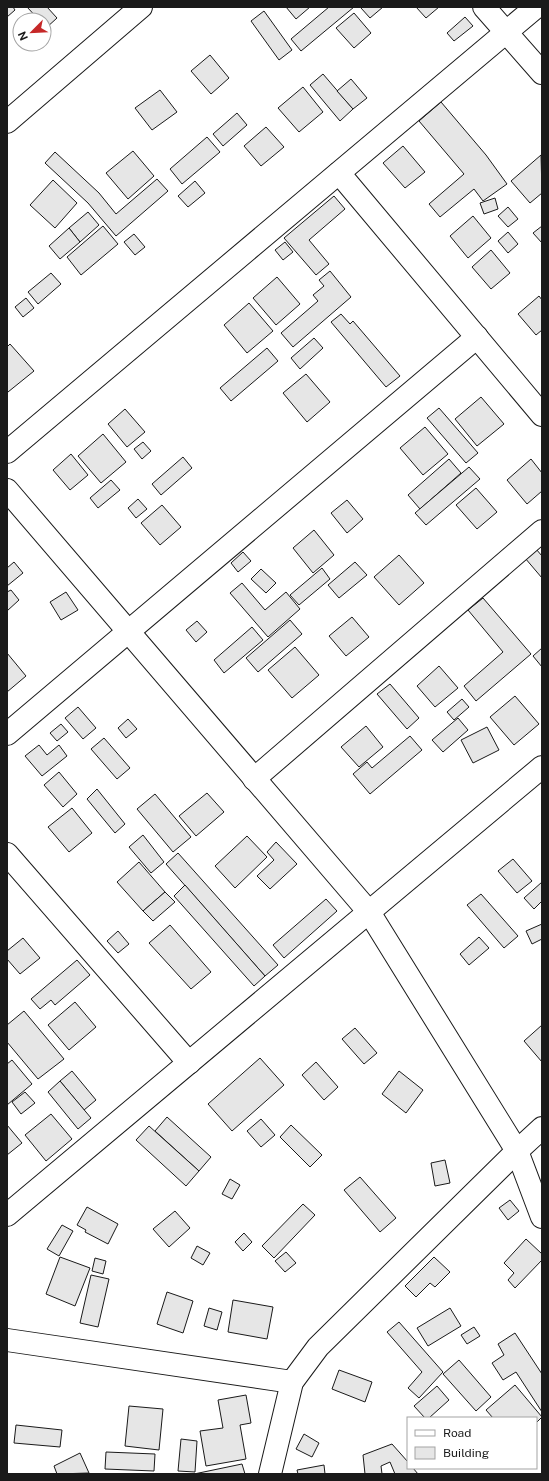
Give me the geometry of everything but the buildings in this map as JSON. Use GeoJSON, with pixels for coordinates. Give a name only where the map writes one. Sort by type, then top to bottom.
{"type":"FeatureCollection","features":[{"type":"Feature","properties":{"kind":"street"},"geometry":{"type":"LineString","coordinates":[[7,122],[141,7]]}},
{"type":"Feature","properties":{"kind":"street"},"geometry":{"type":"LineString","coordinates":[[484,7],[542,73]]}},
{"type":"Feature","properties":{"kind":"street"},"geometry":{"type":"LineString","coordinates":[[7,452],[536,7]]}},
{"type":"Feature","properties":{"kind":"street"},"geometry":{"type":"LineString","coordinates":[[339,173],[542,415]]}},
{"type":"Feature","properties":{"kind":"street"},"geometry":{"type":"LineString","coordinates":[[7,734],[477,337]]}},
{"type":"Feature","properties":{"kind":"street"},"geometry":{"type":"LineString","coordinates":[[7,490],[369,912],[517,1151],[542,1217]]}},
{"type":"Feature","properties":{"kind":"street"},"geometry":{"type":"LineString","coordinates":[[254,779],[542,531]]}},
{"type":"Feature","properties":{"kind":"street"},"geometry":{"type":"LineString","coordinates":[[8,1211],[189,1063],[542,767]]}},
{"type":"Feature","properties":{"kind":"street"},"geometry":{"type":"LineString","coordinates":[[7,854],[189,1063]]}},
{"type":"Feature","properties":{"kind":"street"},"geometry":{"type":"LineString","coordinates":[[270,1474],[292,1382],[318,1347],[542,1128]]}},
{"type":"Feature","properties":{"kind":"street"},"geometry":{"type":"LineString","coordinates":[[7,1340],[292,1382]]}}]}
